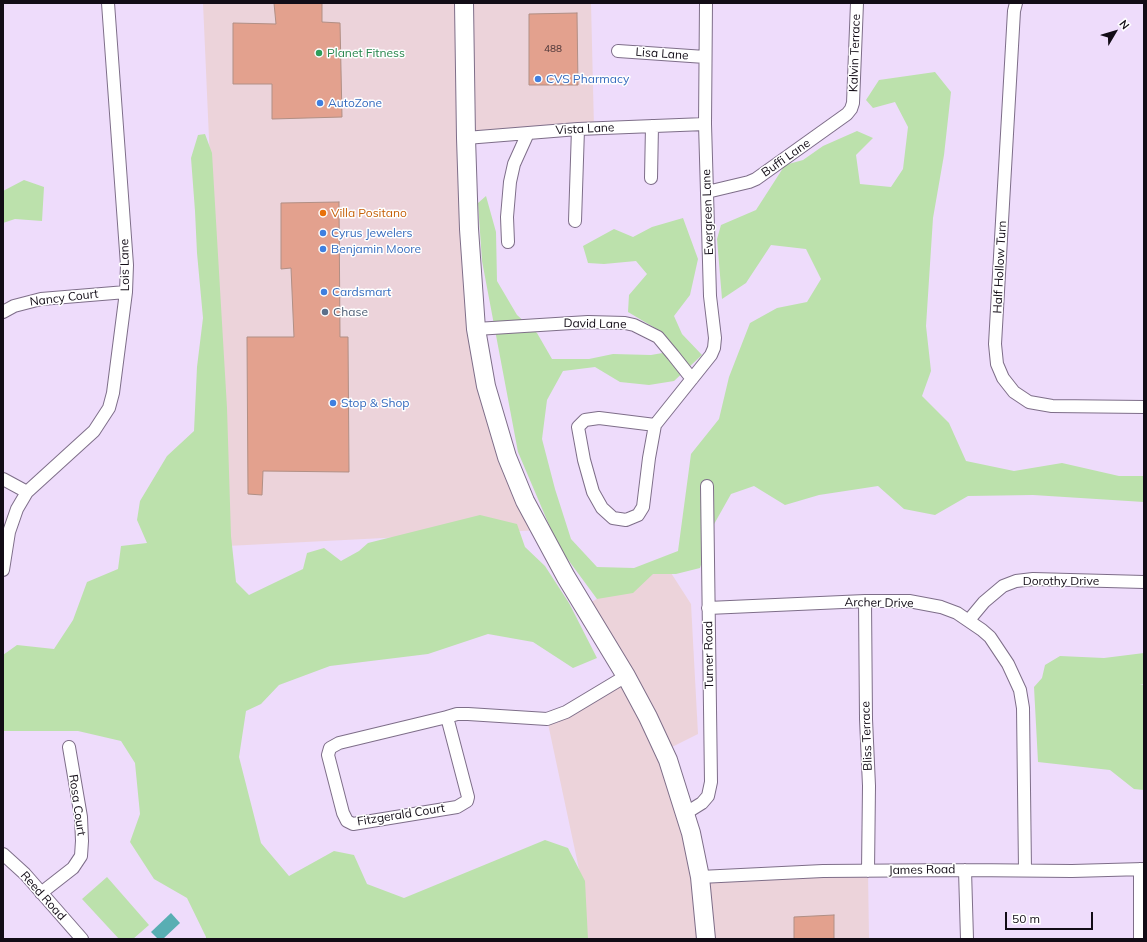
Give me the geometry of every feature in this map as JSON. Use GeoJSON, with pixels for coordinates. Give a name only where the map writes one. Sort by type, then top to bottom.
{"type":"FeatureCollection","features":[{"type":"Feature","properties":{"kind":"main road"},"geometry":{"type":"LineString","coordinates":[[464,3],[469,229],[476,329],[486,386],[507,457],[525,501],[566,577],[626,676],[648,717],[668,760],[686,813],[700,877],[706,939]]}},
{"type":"Feature","properties":{"kind":"street","name":"Lois Lane"},"geometry":{"type":"LineString","coordinates":[[26,492],[94,432],[109,408],[113,392],[126,292],[127,265],[108,3]]}},
{"type":"Feature","properties":{"kind":"street","name":"Evergreen Lane"},"geometry":{"type":"LineString","coordinates":[[655,425],[712,355],[714,348],[715,338],[710,296],[705,124],[706,3]]}},
{"type":"Feature","properties":{"kind":"street","name":"Kalvin Terrace"},"geometry":{"type":"LineString","coordinates":[[853,103],[857,3]]}},
{"type":"Feature","properties":{"kind":"street","name":"Half Hollow Turn"},"geometry":{"type":"LineString","coordinates":[[1016,3],[1014,11],[995,344],[996,364],[1003,378],[1014,392],[1029,402],[1052,406],[1144,407]]}},
{"type":"Feature","properties":{"kind":"street","name":"Lisa Lane"},"geometry":{"type":"LineString","coordinates":[[618,51],[705,57]]}},
{"type":"Feature","properties":{"kind":"street","name":"Buffi Lane"},"geometry":{"type":"LineString","coordinates":[[707,192],[756,179],[847,114],[853,103]]}},
{"type":"Feature","properties":{"kind":"street","name":"Vista Lane"},"geometry":{"type":"LineString","coordinates":[[466,138],[578,129],[705,124]]}},
{"type":"Feature","properties":{"kind":"street"},"geometry":{"type":"LineString","coordinates":[[651,178],[652,126]]}},
{"type":"Feature","properties":{"kind":"street"},"geometry":{"type":"LineString","coordinates":[[575,221],[578,129]]}},
{"type":"Feature","properties":{"kind":"street"},"geometry":{"type":"LineString","coordinates":[[508,242],[507,217],[510,182],[514,164],[528,133]]}},
{"type":"Feature","properties":{"kind":"street","name":"Nancy Court"},"geometry":{"type":"LineString","coordinates":[[3,312],[14,306],[40,299],[126,292]]}},
{"type":"Feature","properties":{"kind":"street","name":"David Lane"},"geometry":{"type":"LineString","coordinates":[[476,329],[588,322],[625,323],[634,325],[658,337],[692,379]]}},
{"type":"Feature","properties":{"kind":"street"},"geometry":{"type":"LineString","coordinates":[[599,418],[655,425],[642,507],[638,515],[626,520],[613,518],[602,508],[593,492],[584,460],[578,427],[585,420],[599,418]]}},
{"type":"Feature","properties":{"kind":"street"},"geometry":{"type":"LineString","coordinates":[[3,479],[26,492],[17,509],[9,532],[3,570]]}},
{"type":"Feature","properties":{"kind":"street","name":"Turner Road"},"geometry":{"type":"LineString","coordinates":[[686,813],[702,803],[708,796],[711,782],[707,486]]}},
{"type":"Feature","properties":{"kind":"street","name":"Dorothy Drive"},"geometry":{"type":"LineString","coordinates":[[969,620],[984,602],[1003,586],[1016,581],[1033,579],[1144,582]]}},
{"type":"Feature","properties":{"kind":"street","name":"Archer Drive"},"geometry":{"type":"LineString","coordinates":[[708,608],[865,601],[909,601],[941,607],[957,612],[982,630],[990,637],[1008,664],[1020,690],[1023,708],[1025,870]]}},
{"type":"Feature","properties":{"kind":"street","name":"Bliss Terrace"},"geometry":{"type":"LineString","coordinates":[[865,601],[868,871]]}},
{"type":"Feature","properties":{"kind":"street","name":"Fitzgerald Court"},"geometry":{"type":"LineString","coordinates":[[446,717],[468,797],[467,802],[457,807],[353,824],[347,821],[343,813],[328,755],[330,748],[339,743],[457,714],[547,719],[566,712],[626,676]]}},
{"type":"Feature","properties":{"kind":"street","name":"Rosa Court"},"geometry":{"type":"LineString","coordinates":[[41,893],[73,868],[81,856],[81,817],[69,747]]}},
{"type":"Feature","properties":{"kind":"street","name":"Reed Road"},"geometry":{"type":"LineString","coordinates":[[3,854],[25,874],[82,939]]}},
{"type":"Feature","properties":{"kind":"street"},"geometry":{"type":"LineString","coordinates":[[1140,939],[1142,869]]}},
{"type":"Feature","properties":{"kind":"street","name":"James Road"},"geometry":{"type":"LineString","coordinates":[[700,877],[823,871],[1072,871],[1142,869]]}},
{"type":"Feature","properties":{"kind":"street"},"geometry":{"type":"LineString","coordinates":[[965,870],[967,939]]}},
{"type":"Feature","properties":{"kind":"shaded area"},"geometry":{"type":"Polygon","coordinates":[[[203,3],[591,3],[594,128],[466,138],[486,386],[541,530],[227,546],[203,3]]]}},
{"type":"Feature","properties":{"kind":"shaded area"},"geometry":{"type":"Polygon","coordinates":[[[935,72],[951,92],[944,155],[933,218],[926,326],[931,371],[922,396],[949,423],[966,461],[1014,471],[1062,463],[1119,476],[1144,476],[1144,502],[1033,495],[968,496],[935,515],[904,509],[878,486],[819,495],[785,505],[754,486],[731,494],[713,526],[700,568],[676,574],[653,574],[633,593],[597,599],[558,546],[518,452],[482,261],[478,203],[486,196],[496,232],[497,281],[517,315],[537,333],[552,359],[589,359],[613,354],[651,355],[674,351],[655,328],[628,312],[629,295],[647,274],[636,261],[604,264],[588,263],[583,246],[614,229],[633,237],[652,227],[683,218],[698,259],[690,295],[674,316],[682,334],[702,355],[674,381],[649,385],[620,382],[595,367],[563,371],[547,400],[542,439],[555,489],[571,539],[597,567],[634,568],[678,551],[691,454],[719,419],[729,377],[750,323],[777,308],[807,302],[821,279],[806,249],[771,245],[746,283],[722,299],[717,239],[721,225],[756,210],[785,165],[803,160],[823,146],[857,131],[873,138],[856,155],[860,184],[891,187],[903,169],[908,127],[895,102],[873,108],[866,100],[879,80],[935,72]]]}},
{"type":"Feature","properties":{"kind":"shaded area"},"geometry":{"type":"Polygon","coordinates":[[[205,134],[212,153],[227,408],[231,536],[236,582],[249,595],[303,569],[307,553],[324,548],[341,561],[359,551],[368,543],[480,515],[517,524],[525,547],[545,566],[569,603],[597,658],[573,668],[533,642],[488,634],[428,654],[330,666],[279,685],[261,704],[246,711],[239,757],[261,843],[289,876],[334,851],[354,855],[367,884],[404,898],[545,840],[568,848],[585,881],[588,939],[206,939],[187,898],[154,879],[130,842],[140,814],[135,763],[121,741],[78,731],[3,731],[3,655],[17,645],[54,649],[73,620],[87,582],[118,569],[121,546],[147,543],[137,520],[140,501],[167,456],[194,431],[197,367],[203,318],[191,158],[198,135],[205,134]]]}},
{"type":"Feature","properties":{"kind":"shaded area"},"geometry":{"type":"Polygon","coordinates":[[[24,180],[44,187],[42,221],[15,219],[3,223],[3,191],[24,180]]]}},
{"type":"Feature","properties":{"kind":"shaded area"},"geometry":{"type":"Polygon","coordinates":[[[664,562],[691,604],[698,734],[664,751],[700,877],[868,871],[869,939],[585,939],[583,888],[547,719],[623,677],[584,606],[664,562]]]}},
{"type":"Feature","properties":{"kind":"shaded area"},"geometry":{"type":"Polygon","coordinates":[[[1144,653],[1144,684],[1140,684],[1144,685],[1144,790],[1134,789],[1110,770],[1038,762],[1034,687],[1042,678],[1045,665],[1060,656],[1104,658],[1144,653]]]}},
{"type":"Feature","properties":{"kind":"shaded area"},"geometry":{"type":"Polygon","coordinates":[[[107,877],[149,925],[133,939],[119,939],[82,899],[107,877]]]}},
{"type":"Feature","properties":{"kind":"shaded area"},"geometry":{"type":"Polygon","coordinates":[[[171,913],[180,923],[163,939],[158,939],[151,932],[171,913]]]}},
{"type":"Feature","properties":{"kind":"building"},"geometry":{"type":"Polygon","coordinates":[[[274,3],[322,3],[322,22],[340,23],[342,117],[272,119],[272,84],[233,84],[233,23],[276,24],[274,3]]]}},
{"type":"Feature","properties":{"kind":"building"},"geometry":{"type":"Polygon","coordinates":[[[577,13],[578,85],[529,85],[529,14],[577,13]]]}},
{"type":"Feature","properties":{"kind":"building"},"geometry":{"type":"Polygon","coordinates":[[[339,202],[340,337],[348,337],[349,472],[263,471],[262,495],[248,494],[247,337],[294,337],[291,268],[281,269],[281,203],[339,202]]]}},
{"type":"Feature","properties":{"kind":"building"},"geometry":{"type":"Polygon","coordinates":[[[834,915],[834,939],[794,939],[794,917],[834,915]]]}},
{"type":"Feature","properties":{"kind":"place","name":"Planet Fitness"},"geometry":{"type":"Point","coordinates":[319,53]}},
{"type":"Feature","properties":{"kind":"place","name":"CVS Pharmacy"},"geometry":{"type":"Point","coordinates":[538,79]}},
{"type":"Feature","properties":{"kind":"place","name":"AutoZone"},"geometry":{"type":"Point","coordinates":[320,103]}},
{"type":"Feature","properties":{"kind":"place","name":"Villa Positano"},"geometry":{"type":"Point","coordinates":[323,213]}},
{"type":"Feature","properties":{"kind":"place","name":"Cyrus Jewelers"},"geometry":{"type":"Point","coordinates":[323,233]}},
{"type":"Feature","properties":{"kind":"place","name":"Benjamin Moore"},"geometry":{"type":"Point","coordinates":[323,249]}},
{"type":"Feature","properties":{"kind":"place","name":"Cardsmart"},"geometry":{"type":"Point","coordinates":[324,292]}},
{"type":"Feature","properties":{"kind":"place","name":"Chase"},"geometry":{"type":"Point","coordinates":[325,312]}},
{"type":"Feature","properties":{"kind":"place","name":"Stop & Shop"},"geometry":{"type":"Point","coordinates":[333,403]}}]}
